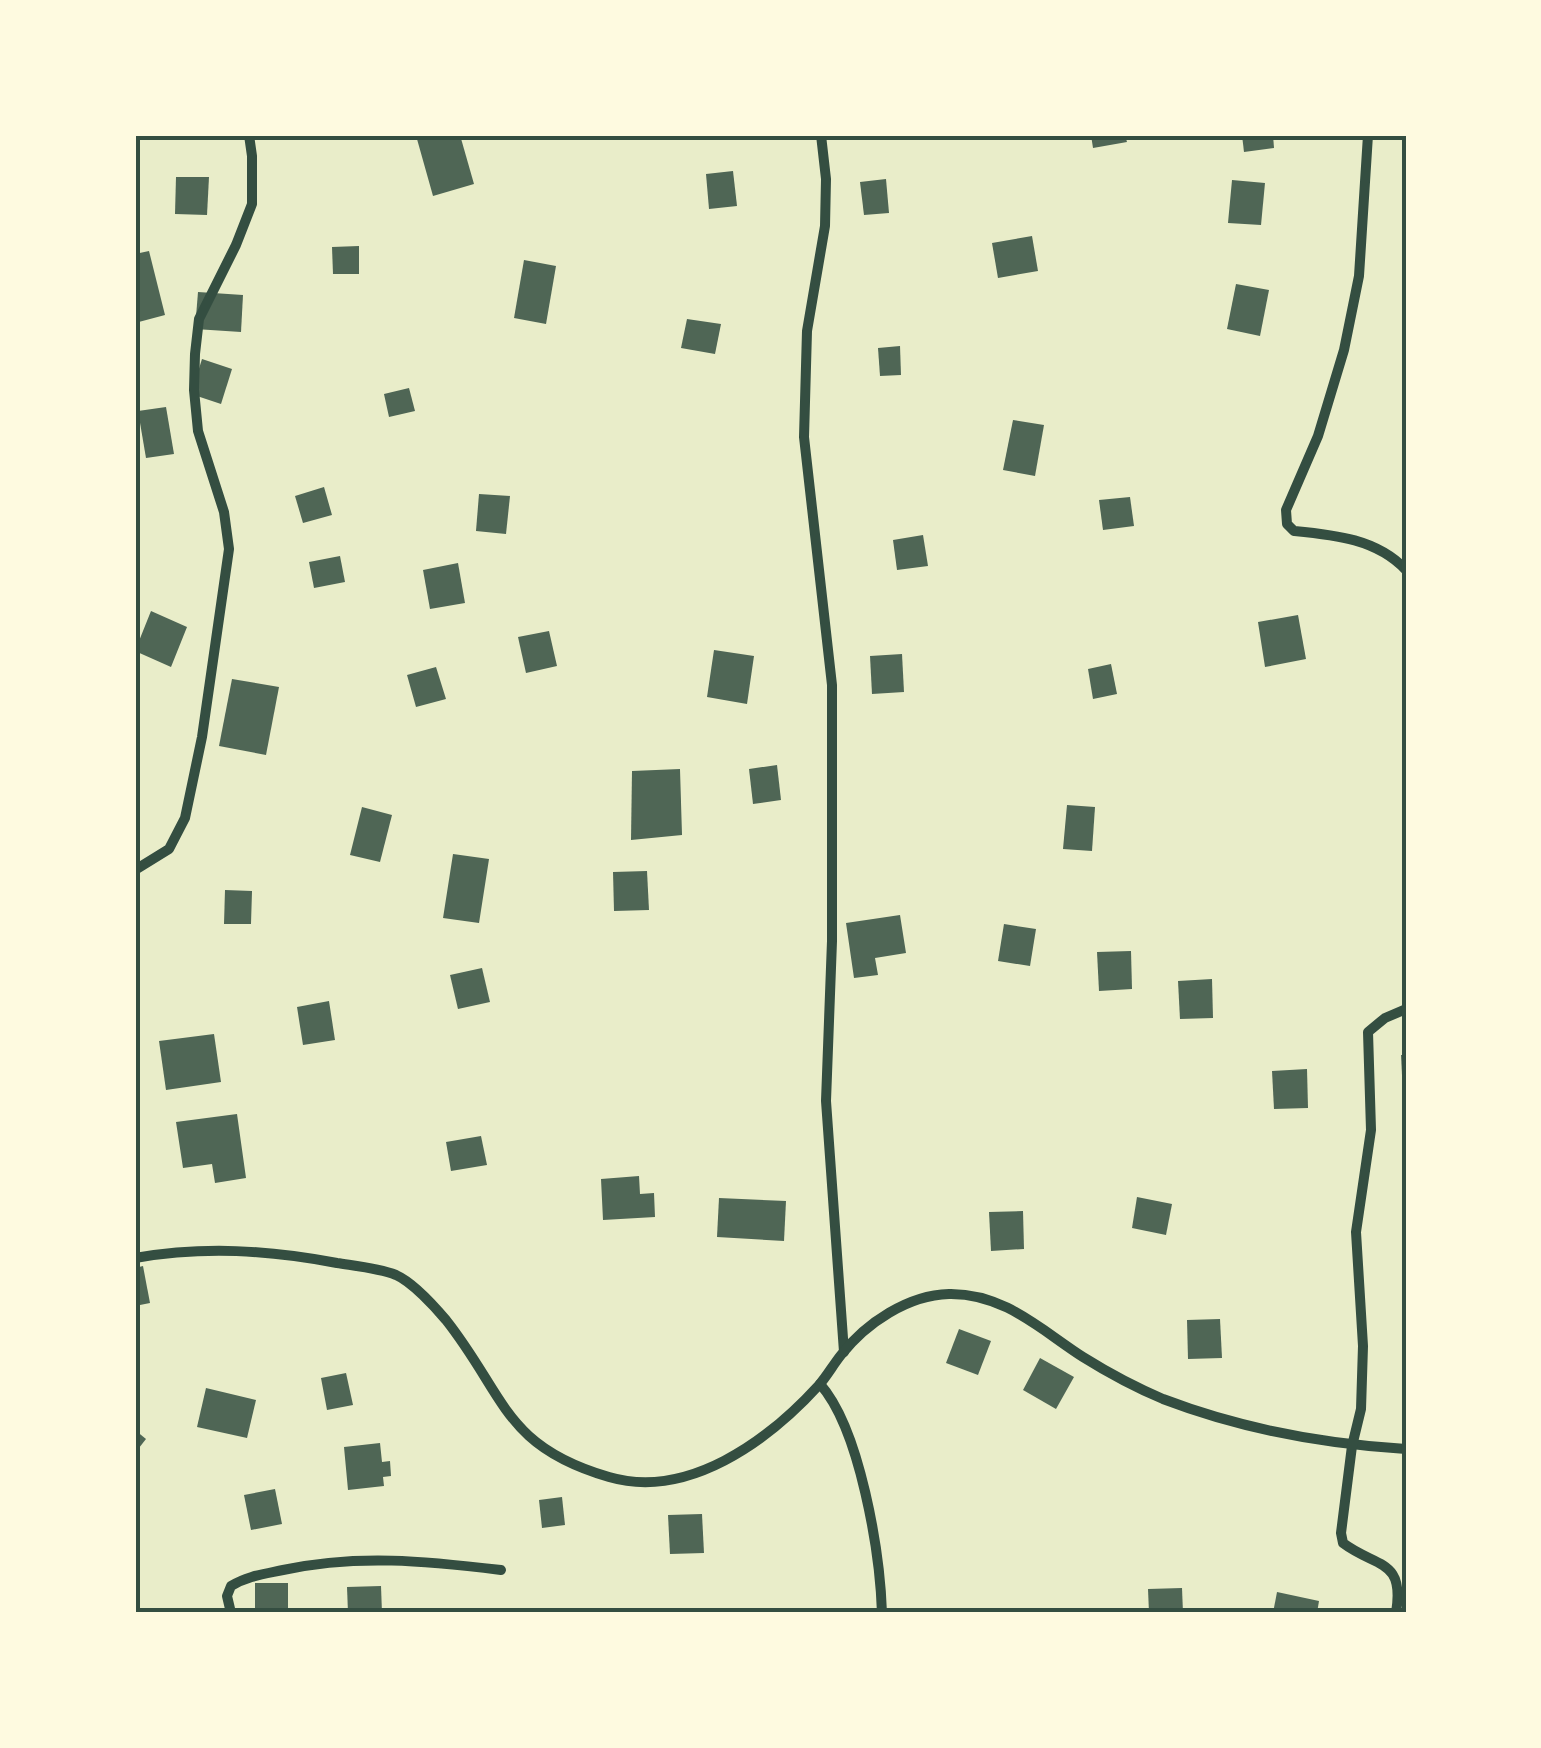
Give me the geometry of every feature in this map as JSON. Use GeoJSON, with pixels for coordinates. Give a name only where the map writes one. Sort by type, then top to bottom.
{"type":"FeatureCollection","features":[{"type":"Feature","properties":{"kind":"street"},"geometry":{"type":"LineString","coordinates":[[135,870],[169,849],[185,818],[202,737],[230,549],[224,512],[198,431],[195,354],[198,318],[236,245],[252,204],[249,135]]}},
{"type":"Feature","properties":{"kind":"street"},"geometry":{"type":"LineString","coordinates":[[821,135],[826,179],[825,226],[806,331],[804,436],[832,685],[832,941],[826,1101],[844,1352]]}},
{"type":"Feature","properties":{"kind":"street"},"geometry":{"type":"LineString","coordinates":[[1368,135],[1360,276],[1344,350],[1318,436],[1286,510],[1287,524],[1294,531],[1361,541],[1394,557],[1406,570]]}},
{"type":"Feature","properties":{"kind":"street"},"geometry":{"type":"LineString","coordinates":[[1396,1613],[1398,1583],[1393,1572],[1342,1542],[1342,1520],[1361,1410],[1363,1346],[1356,1232],[1371,1130],[1368,1032],[1385,1018],[1406,1010]]}},
{"type":"Feature","properties":{"kind":"street"},"geometry":{"type":"LineString","coordinates":[[135,1258],[203,1249],[249,1250],[314,1258],[400,1276],[445,1319],[508,1416],[536,1444],[572,1465],[614,1478],[646,1482],[679,1480],[736,1454],[782,1422],[874,1322],[911,1301],[950,1294],[992,1300],[1034,1320],[1083,1357],[1162,1398],[1288,1433],[1352,1446],[1406,1448]]}},
{"type":"Feature","properties":{"kind":"street"},"geometry":{"type":"LineString","coordinates":[[820,1384],[835,1400],[858,1462],[882,1613]]}},
{"type":"Feature","properties":{"kind":"street"},"geometry":{"type":"LineString","coordinates":[[231,1613],[227,1596],[230,1586],[244,1578],[298,1566],[353,1558],[501,1570]]}},
{"type":"Feature","properties":{"kind":"building"},"geometry":{"type":"Polygon","coordinates":[[[460,135],[474,184],[433,196],[417,139],[460,135]]]}},
{"type":"Feature","properties":{"kind":"building"},"geometry":{"type":"Polygon","coordinates":[[[1091,135],[1125,135],[1127,142],[1093,148],[1091,135]]]}},
{"type":"Feature","properties":{"kind":"building"},"geometry":{"type":"Polygon","coordinates":[[[1242,135],[1273,135],[1274,148],[1244,152],[1242,135]]]}},
{"type":"Feature","properties":{"kind":"building"},"geometry":{"type":"Polygon","coordinates":[[[733,171],[737,206],[709,209],[706,174],[733,171]]]}},
{"type":"Feature","properties":{"kind":"building"},"geometry":{"type":"Polygon","coordinates":[[[176,177],[209,177],[207,215],[175,214],[176,177]]]}},
{"type":"Feature","properties":{"kind":"building"},"geometry":{"type":"Polygon","coordinates":[[[886,179],[889,213],[864,215],[860,182],[886,179]]]}},
{"type":"Feature","properties":{"kind":"building"},"geometry":{"type":"Polygon","coordinates":[[[1232,180],[1265,183],[1261,225],[1228,223],[1232,180]]]}},
{"type":"Feature","properties":{"kind":"building"},"geometry":{"type":"Polygon","coordinates":[[[1032,236],[1038,271],[998,278],[992,243],[1032,236]]]}},
{"type":"Feature","properties":{"kind":"building"},"geometry":{"type":"Polygon","coordinates":[[[359,246],[359,274],[333,274],[332,247],[359,246]]]}},
{"type":"Feature","properties":{"kind":"building"},"geometry":{"type":"Polygon","coordinates":[[[149,251],[165,315],[135,323],[135,254],[149,251]]]}},
{"type":"Feature","properties":{"kind":"building"},"geometry":{"type":"Polygon","coordinates":[[[524,260],[556,266],[546,324],[514,318],[524,260]]]}},
{"type":"Feature","properties":{"kind":"building"},"geometry":{"type":"Polygon","coordinates":[[[1236,284],[1269,290],[1260,336],[1227,329],[1236,284]]]}},
{"type":"Feature","properties":{"kind":"building"},"geometry":{"type":"Polygon","coordinates":[[[198,292],[243,295],[241,332],[195,329],[198,292]]]}},
{"type":"Feature","properties":{"kind":"building"},"geometry":{"type":"Polygon","coordinates":[[[687,319],[721,324],[715,354],[681,348],[687,319]]]}},
{"type":"Feature","properties":{"kind":"building"},"geometry":{"type":"Polygon","coordinates":[[[900,346],[901,375],[880,376],[878,348],[900,346]]]}},
{"type":"Feature","properties":{"kind":"building"},"geometry":{"type":"Polygon","coordinates":[[[202,359],[232,369],[221,404],[191,394],[202,359]]]}},
{"type":"Feature","properties":{"kind":"building"},"geometry":{"type":"Polygon","coordinates":[[[409,388],[415,411],[389,417],[384,394],[409,388]]]}},
{"type":"Feature","properties":{"kind":"building"},"geometry":{"type":"Polygon","coordinates":[[[166,407],[174,454],[146,458],[138,411],[166,407]]]}},
{"type":"Feature","properties":{"kind":"building"},"geometry":{"type":"Polygon","coordinates":[[[1013,420],[1044,425],[1035,476],[1003,470],[1013,420]]]}},
{"type":"Feature","properties":{"kind":"building"},"geometry":{"type":"Polygon","coordinates":[[[324,487],[332,515],[303,523],[295,496],[324,487]]]}},
{"type":"Feature","properties":{"kind":"building"},"geometry":{"type":"Polygon","coordinates":[[[479,494],[510,496],[506,534],[476,531],[479,494]]]}},
{"type":"Feature","properties":{"kind":"building"},"geometry":{"type":"Polygon","coordinates":[[[1130,497],[1134,526],[1103,530],[1099,500],[1130,497]]]}},
{"type":"Feature","properties":{"kind":"building"},"geometry":{"type":"Polygon","coordinates":[[[923,535],[928,566],[897,570],[893,540],[923,535]]]}},
{"type":"Feature","properties":{"kind":"building"},"geometry":{"type":"Polygon","coordinates":[[[340,556],[345,582],[314,588],[309,562],[340,556]]]}},
{"type":"Feature","properties":{"kind":"building"},"geometry":{"type":"Polygon","coordinates":[[[458,563],[465,603],[430,609],[423,570],[458,563]]]}},
{"type":"Feature","properties":{"kind":"building"},"geometry":{"type":"Polygon","coordinates":[[[151,611],[187,627],[171,667],[135,651],[151,611]]]}},
{"type":"Feature","properties":{"kind":"building"},"geometry":{"type":"Polygon","coordinates":[[[1298,615],[1306,659],[1265,667],[1258,622],[1298,615]]]}},
{"type":"Feature","properties":{"kind":"building"},"geometry":{"type":"Polygon","coordinates":[[[549,631],[557,666],[526,673],[518,637],[549,631]]]}},
{"type":"Feature","properties":{"kind":"building"},"geometry":{"type":"Polygon","coordinates":[[[714,650],[754,656],[747,704],[707,697],[714,650]]]}},
{"type":"Feature","properties":{"kind":"building"},"geometry":{"type":"Polygon","coordinates":[[[902,654],[904,692],[872,694],[870,656],[902,654]]]}},
{"type":"Feature","properties":{"kind":"building"},"geometry":{"type":"Polygon","coordinates":[[[1111,664],[1117,694],[1093,699],[1088,669],[1111,664]]]}},
{"type":"Feature","properties":{"kind":"building"},"geometry":{"type":"Polygon","coordinates":[[[436,667],[446,699],[416,707],[407,675],[436,667]]]}},
{"type":"Feature","properties":{"kind":"building"},"geometry":{"type":"Polygon","coordinates":[[[232,679],[279,687],[266,755],[219,746],[232,679]]]}},
{"type":"Feature","properties":{"kind":"building"},"geometry":{"type":"Polygon","coordinates":[[[777,765],[781,800],[753,804],[749,769],[777,765]]]}},
{"type":"Feature","properties":{"kind":"building"},"geometry":{"type":"Polygon","coordinates":[[[680,769],[682,835],[631,840],[632,771],[680,769]]]}},
{"type":"Feature","properties":{"kind":"building"},"geometry":{"type":"Polygon","coordinates":[[[1067,805],[1095,807],[1092,851],[1063,849],[1067,805]]]}},
{"type":"Feature","properties":{"kind":"building"},"geometry":{"type":"Polygon","coordinates":[[[362,807],[392,815],[380,862],[350,855],[362,807]]]}},
{"type":"Feature","properties":{"kind":"building"},"geometry":{"type":"Polygon","coordinates":[[[453,854],[489,859],[479,923],[443,918],[453,854]]]}},
{"type":"Feature","properties":{"kind":"building"},"geometry":{"type":"Polygon","coordinates":[[[647,871],[649,910],[614,911],[613,872],[647,871]]]}},
{"type":"Feature","properties":{"kind":"building"},"geometry":{"type":"Polygon","coordinates":[[[225,890],[252,891],[251,924],[224,924],[225,890]]]}},
{"type":"Feature","properties":{"kind":"building"},"geometry":{"type":"Polygon","coordinates":[[[900,915],[906,953],[875,958],[878,975],[854,978],[846,923],[900,915]]]}},
{"type":"Feature","properties":{"kind":"building"},"geometry":{"type":"Polygon","coordinates":[[[1004,924],[1036,929],[1030,966],[998,961],[1004,924]]]}},
{"type":"Feature","properties":{"kind":"building"},"geometry":{"type":"Polygon","coordinates":[[[1131,951],[1132,989],[1099,991],[1097,952],[1131,951]]]}},
{"type":"Feature","properties":{"kind":"building"},"geometry":{"type":"Polygon","coordinates":[[[482,968],[490,1002],[458,1009],[450,975],[482,968]]]}},
{"type":"Feature","properties":{"kind":"building"},"geometry":{"type":"Polygon","coordinates":[[[1212,979],[1213,1018],[1180,1019],[1178,981],[1212,979]]]}},
{"type":"Feature","properties":{"kind":"building"},"geometry":{"type":"Polygon","coordinates":[[[329,1001],[335,1040],[303,1045],[297,1007],[329,1001]]]}},
{"type":"Feature","properties":{"kind":"building"},"geometry":{"type":"Polygon","coordinates":[[[214,1034],[221,1082],[166,1090],[159,1041],[214,1034]]]}},
{"type":"Feature","properties":{"kind":"building"},"geometry":{"type":"Polygon","coordinates":[[[1401,1055],[1406,1055],[1406,1095],[1403,1095],[1401,1055]]]}},
{"type":"Feature","properties":{"kind":"building"},"geometry":{"type":"Polygon","coordinates":[[[1307,1069],[1308,1108],[1274,1109],[1272,1071],[1307,1069]]]}},
{"type":"Feature","properties":{"kind":"building"},"geometry":{"type":"Polygon","coordinates":[[[237,1114],[246,1178],[215,1183],[212,1164],[183,1168],[176,1122],[237,1114]]]}},
{"type":"Feature","properties":{"kind":"building"},"geometry":{"type":"Polygon","coordinates":[[[481,1136],[487,1165],[451,1171],[446,1142],[481,1136]]]}},
{"type":"Feature","properties":{"kind":"building"},"geometry":{"type":"Polygon","coordinates":[[[639,1176],[640,1194],[654,1193],[655,1217],[603,1220],[601,1179],[639,1176]]]}},
{"type":"Feature","properties":{"kind":"building"},"geometry":{"type":"Polygon","coordinates":[[[1137,1197],[1172,1204],[1166,1235],[1132,1228],[1137,1197]]]}},
{"type":"Feature","properties":{"kind":"building"},"geometry":{"type":"Polygon","coordinates":[[[719,1198],[786,1201],[784,1241],[717,1237],[719,1198]]]}},
{"type":"Feature","properties":{"kind":"building"},"geometry":{"type":"Polygon","coordinates":[[[1023,1211],[1024,1249],[991,1251],[989,1212],[1023,1211]]]}},
{"type":"Feature","properties":{"kind":"building"},"geometry":{"type":"Polygon","coordinates":[[[143,1266],[150,1303],[135,1306],[135,1268],[143,1266]]]}},
{"type":"Feature","properties":{"kind":"building"},"geometry":{"type":"Polygon","coordinates":[[[1220,1319],[1222,1358],[1188,1359],[1187,1320],[1220,1319]]]}},
{"type":"Feature","properties":{"kind":"building"},"geometry":{"type":"Polygon","coordinates":[[[959,1329],[991,1341],[978,1375],[946,1363],[959,1329]]]}},
{"type":"Feature","properties":{"kind":"building"},"geometry":{"type":"Polygon","coordinates":[[[1040,1358],[1074,1377],[1056,1409],[1023,1390],[1040,1358]]]}},
{"type":"Feature","properties":{"kind":"building"},"geometry":{"type":"Polygon","coordinates":[[[346,1373],[353,1405],[327,1410],[321,1378],[346,1373]]]}},
{"type":"Feature","properties":{"kind":"building"},"geometry":{"type":"Polygon","coordinates":[[[206,1388],[256,1400],[247,1438],[197,1427],[206,1388]]]}},
{"type":"Feature","properties":{"kind":"building"},"geometry":{"type":"Polygon","coordinates":[[[135,1430],[146,1439],[135,1453],[135,1430]]]}},
{"type":"Feature","properties":{"kind":"building"},"geometry":{"type":"Polygon","coordinates":[[[380,1443],[382,1462],[390,1461],[391,1476],[383,1477],[384,1486],[348,1490],[344,1447],[380,1443]]]}},
{"type":"Feature","properties":{"kind":"building"},"geometry":{"type":"Polygon","coordinates":[[[275,1489],[282,1524],[251,1530],[244,1495],[275,1489]]]}},
{"type":"Feature","properties":{"kind":"building"},"geometry":{"type":"Polygon","coordinates":[[[562,1497],[565,1525],[542,1528],[539,1500],[562,1497]]]}},
{"type":"Feature","properties":{"kind":"building"},"geometry":{"type":"Polygon","coordinates":[[[702,1514],[704,1553],[670,1554],[668,1515],[702,1514]]]}},
{"type":"Feature","properties":{"kind":"building"},"geometry":{"type":"Polygon","coordinates":[[[255,1583],[288,1583],[288,1613],[255,1613],[255,1583]]]}},
{"type":"Feature","properties":{"kind":"building"},"geometry":{"type":"Polygon","coordinates":[[[381,1586],[382,1613],[348,1613],[347,1587],[381,1586]]]}},
{"type":"Feature","properties":{"kind":"building"},"geometry":{"type":"Polygon","coordinates":[[[1182,1588],[1183,1613],[1149,1613],[1148,1589],[1182,1588]]]}},
{"type":"Feature","properties":{"kind":"building"},"geometry":{"type":"Polygon","coordinates":[[[1277,1592],[1319,1601],[1317,1613],[1273,1613],[1277,1592]]]}}]}
